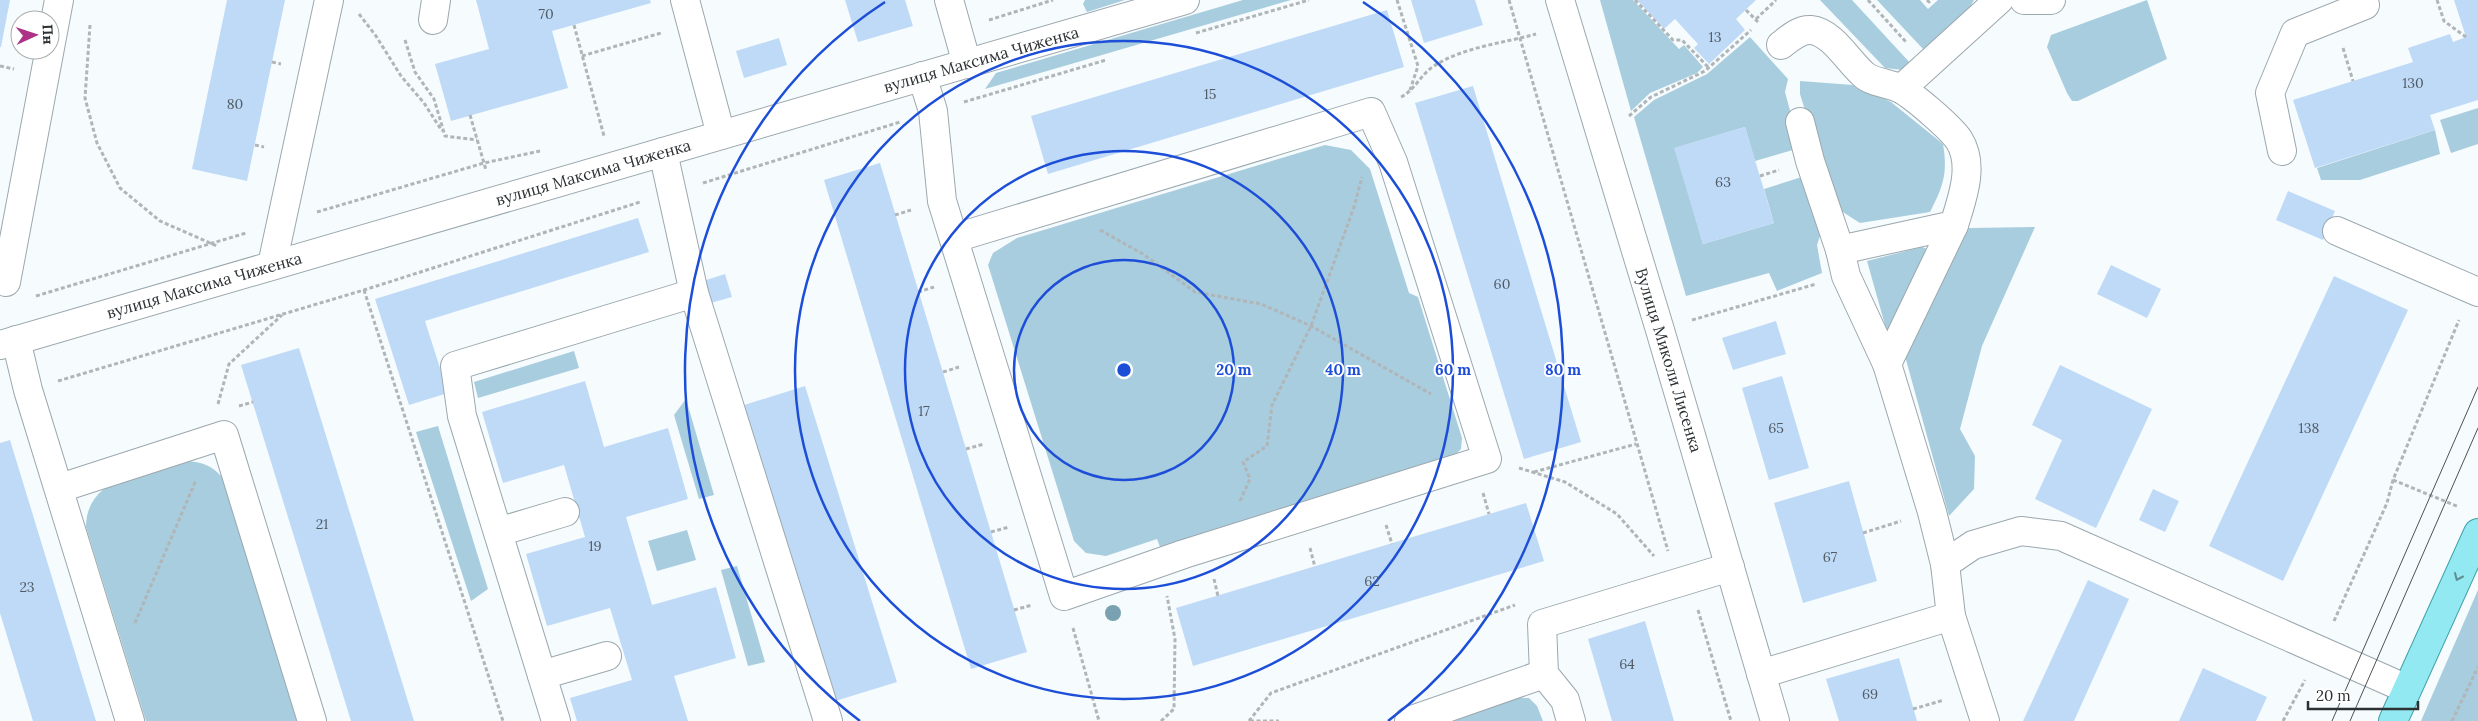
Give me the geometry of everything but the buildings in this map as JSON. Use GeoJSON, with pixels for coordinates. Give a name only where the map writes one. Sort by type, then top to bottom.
{"type":"FeatureCollection","features":[{"type":"Feature","properties":{"kind":"main road"},"geometry":{"type":"LineString","coordinates":[[2393,721],[2478,532]]}},
{"type":"Feature","properties":{"kind":"street"},"geometry":{"type":"LineString","coordinates":[[6,282],[60,0]]}},
{"type":"Feature","properties":{"kind":"street"},"geometry":{"type":"LineString","coordinates":[[949,0],[967,64]]}},
{"type":"Feature","properties":{"kind":"street","name":"вулиця Максима Чиженка"},"geometry":{"type":"LineString","coordinates":[[8,343],[1185,0]]}},
{"type":"Feature","properties":{"kind":"street"},"geometry":{"type":"LineString","coordinates":[[1901,89],[1999,0]]}},
{"type":"Feature","properties":{"kind":"street"},"geometry":{"type":"LineString","coordinates":[[2024,0],[2051,0]]}},
{"type":"Feature","properties":{"kind":"street"},"geometry":{"type":"LineString","coordinates":[[2282,151],[2270,93],[2295,33],[2371,2]]}},
{"type":"Feature","properties":{"kind":"street"},"geometry":{"type":"LineString","coordinates":[[272,265],[281,222],[341,4]]}},
{"type":"Feature","properties":{"kind":"street"},"geometry":{"type":"LineString","coordinates":[[688,12],[721,135]]}},
{"type":"Feature","properties":{"kind":"street","name":"Вулиця Миколи Лисенка"},"geometry":{"type":"LineString","coordinates":[[1564,12],[1775,721]]}},
{"type":"Feature","properties":{"kind":"street"},"geometry":{"type":"LineString","coordinates":[[1781,45],[1797,33],[1811,30],[1825,36],[1864,76],[1901,89],[1944,125],[1959,140],[1966,160],[1964,193],[1954,225],[1887,364]]}},
{"type":"Feature","properties":{"kind":"street"},"geometry":{"type":"LineString","coordinates":[[922,76],[933,112],[942,201],[955,238],[1064,596],[1184,554],[1487,459],[1393,162],[1371,112],[955,238]]}},
{"type":"Feature","properties":{"kind":"street"},"geometry":{"type":"LineString","coordinates":[[1800,122],[1810,161],[1843,263],[1887,364],[1932,512],[1945,564],[1951,616],[1985,721]]}},
{"type":"Feature","properties":{"kind":"street"},"geometry":{"type":"LineString","coordinates":[[663,152],[694,292],[828,721]]}},
{"type":"Feature","properties":{"kind":"street"},"geometry":{"type":"LineString","coordinates":[[1843,263],[1954,225]]}},
{"type":"Feature","properties":{"kind":"street"},"geometry":{"type":"LineString","coordinates":[[2338,231],[2475,291]]}},
{"type":"Feature","properties":{"kind":"street"},"geometry":{"type":"LineString","coordinates":[[556,721],[462,416],[455,366],[694,292]]}},
{"type":"Feature","properties":{"kind":"street"},"geometry":{"type":"LineString","coordinates":[[8,343],[28,390],[60,488],[130,721]]}},
{"type":"Feature","properties":{"kind":"street"},"geometry":{"type":"LineString","coordinates":[[60,488],[224,435],[312,721]]}},
{"type":"Feature","properties":{"kind":"street"},"geometry":{"type":"LineString","coordinates":[[498,532],[565,512]]}},
{"type":"Feature","properties":{"kind":"street"},"geometry":{"type":"LineString","coordinates":[[1945,564],[1973,545],[2021,531],[2061,536],[2407,689]]}},
{"type":"Feature","properties":{"kind":"street"},"geometry":{"type":"LineString","coordinates":[[1571,721],[1565,700],[1544,674],[1542,624],[1730,567]]}},
{"type":"Feature","properties":{"kind":"street"},"geometry":{"type":"LineString","coordinates":[[1761,674],[1951,616]]}},
{"type":"Feature","properties":{"kind":"street"},"geometry":{"type":"LineString","coordinates":[[542,675],[607,656]]}},
{"type":"Feature","properties":{"kind":"street"},"geometry":{"type":"LineString","coordinates":[[1409,721],[1544,674]]}},
{"type":"Feature","properties":{"kind":"path"},"geometry":{"type":"LineString","coordinates":[[958,29],[1053,0]]}},
{"type":"Feature","properties":{"kind":"path"},"geometry":{"type":"LineString","coordinates":[[1397,0],[1418,66],[1409,93]]}},
{"type":"Feature","properties":{"kind":"path"},"geometry":{"type":"LineString","coordinates":[[1509,0],[1636,444],[1678,583]]}},
{"type":"Feature","properties":{"kind":"path"},"geometry":{"type":"LineString","coordinates":[[1636,0],[1673,40],[1682,40],[1709,68]]}},
{"type":"Feature","properties":{"kind":"path"},"geometry":{"type":"LineString","coordinates":[[1756,19],[1776,0]]}},
{"type":"Feature","properties":{"kind":"path"},"geometry":{"type":"LineString","coordinates":[[1868,0],[1927,65]]}},
{"type":"Feature","properties":{"kind":"path"},"geometry":{"type":"LineString","coordinates":[[1927,0],[1929,2],[1932,0]]}},
{"type":"Feature","properties":{"kind":"path"},"geometry":{"type":"LineString","coordinates":[[2437,0],[2444,21],[2466,37]]}},
{"type":"Feature","properties":{"kind":"path"},"geometry":{"type":"LineString","coordinates":[[341,4],[445,136],[477,140]]}},
{"type":"Feature","properties":{"kind":"path"},"geometry":{"type":"LineString","coordinates":[[582,56],[688,12]]}},
{"type":"Feature","properties":{"kind":"path"},"geometry":{"type":"LineString","coordinates":[[1371,112],[1409,93],[1432,66],[1456,55],[1521,38],[1564,12]]}},
{"type":"Feature","properties":{"kind":"path"},"geometry":{"type":"LineString","coordinates":[[91,19],[85,98],[97,143],[120,188],[160,221],[218,246]]}},
{"type":"Feature","properties":{"kind":"path"},"geometry":{"type":"LineString","coordinates":[[1627,118],[1651,97],[1698,76],[1759,23]]}},
{"type":"Feature","properties":{"kind":"path"},"geometry":{"type":"LineString","coordinates":[[574,25],[604,136]]}},
{"type":"Feature","properties":{"kind":"path"},"geometry":{"type":"LineString","coordinates":[[402,31],[416,72],[434,99],[445,136]]}},
{"type":"Feature","properties":{"kind":"path"},"geometry":{"type":"LineString","coordinates":[[470,116],[495,201]]}},
{"type":"Feature","properties":{"kind":"path"},"geometry":{"type":"LineString","coordinates":[[595,138],[613,134]]}},
{"type":"Feature","properties":{"kind":"path"},"geometry":{"type":"LineString","coordinates":[[30,298],[209,243],[484,163],[549,149]]}},
{"type":"Feature","properties":{"kind":"path"},"geometry":{"type":"LineString","coordinates":[[1239,504],[1250,479],[1243,462],[1267,446],[1272,405],[1311,326],[1354,207],[1362,174]]}},
{"type":"Feature","properties":{"kind":"path"},"geometry":{"type":"LineString","coordinates":[[1060,207],[1143,254],[1195,292],[1261,304],[1311,326],[1435,397]]}},
{"type":"Feature","properties":{"kind":"path"},"geometry":{"type":"LineString","coordinates":[[1660,330],[1843,263]]}},
{"type":"Feature","properties":{"kind":"path"},"geometry":{"type":"LineString","coordinates":[[364,290],[503,721]]}},
{"type":"Feature","properties":{"kind":"path"},"geometry":{"type":"LineString","coordinates":[[2283,721],[2320,651],[2387,504],[2393,480],[2475,291]]}},
{"type":"Feature","properties":{"kind":"path"},"geometry":{"type":"LineString","coordinates":[[116,673],[145,597],[188,503],[208,441],[228,364],[283,314]]}},
{"type":"Feature","properties":{"kind":"path"},"geometry":{"type":"LineString","coordinates":[[1534,472],[1636,444]]}},
{"type":"Feature","properties":{"kind":"path"},"geometry":{"type":"LineString","coordinates":[[1487,459],[1566,482],[1617,514],[1678,583],[1698,610],[1731,721]]}},
{"type":"Feature","properties":{"kind":"path"},"geometry":{"type":"LineString","coordinates":[[2393,480],[2462,508]]}},
{"type":"Feature","properties":{"kind":"path"},"geometry":{"type":"LineString","coordinates":[[1863,532],[1932,512]]}},
{"type":"Feature","properties":{"kind":"path"},"geometry":{"type":"LineString","coordinates":[[1161,721],[1174,709],[1175,639],[1166,598],[1184,554]]}},
{"type":"Feature","properties":{"kind":"path"},"geometry":{"type":"LineString","coordinates":[[1064,596],[1099,721]]}},
{"type":"Feature","properties":{"kind":"path"},"geometry":{"type":"LineString","coordinates":[[1249,721],[1271,693],[1518,603],[1542,624]]}},
{"type":"Feature","properties":{"kind":"path"},"geometry":{"type":"LineString","coordinates":[[2452,721],[2478,668]]}},
{"type":"Feature","properties":{"kind":"path"},"geometry":{"type":"LineString","coordinates":[[1249,721],[1279,721]]}},
{"type":"Feature","properties":{"kind":"shaded area"},"geometry":{"type":"Polygon","coordinates":[[[1085,0],[1125,0],[1087,12],[1083,4],[1085,0]]]}},
{"type":"Feature","properties":{"kind":"shaded area"},"geometry":{"type":"Polygon","coordinates":[[[1243,0],[1291,0],[985,89],[996,73],[1243,0]]]}},
{"type":"Feature","properties":{"kind":"shaded area"},"geometry":{"type":"Polygon","coordinates":[[[1600,0],[1633,0],[1679,49],[1684,45],[1703,67],[1697,73],[1650,93],[1631,111],[1600,0]]]}},
{"type":"Feature","properties":{"kind":"shaded area"},"geometry":{"type":"Polygon","coordinates":[[[1820,0],[1852,0],[1911,64],[1903,70],[1885,68],[1820,0]]]}},
{"type":"Feature","properties":{"kind":"shaded area"},"geometry":{"type":"Polygon","coordinates":[[[1877,0],[1920,0],[1928,9],[1938,0],[1974,0],[1968,11],[1925,51],[1877,0]]]}},
{"type":"Feature","properties":{"kind":"shaded area"},"geometry":{"type":"Polygon","coordinates":[[[2147,0],[2167,59],[2078,101],[2072,101],[2047,47],[2051,35],[2147,0]]]}},
{"type":"Feature","properties":{"kind":"shaded area"},"geometry":{"type":"Polygon","coordinates":[[[1750,37],[1788,79],[1785,92],[1800,148],[1755,161],[1745,127],[1675,148],[1703,244],[1774,223],[1764,189],[1808,175],[1823,227],[1817,245],[1822,273],[1777,291],[1769,273],[1686,296],[1634,117],[1654,100],[1707,74],[1750,37]]]}},
{"type":"Feature","properties":{"kind":"shaded area"},"geometry":{"type":"Polygon","coordinates":[[[1800,81],[1853,85],[1891,102],[1943,144],[1945,172],[1938,195],[1930,212],[1860,223],[1835,207],[1800,94],[1800,81]]]}},
{"type":"Feature","properties":{"kind":"shaded area"},"geometry":{"type":"Polygon","coordinates":[[[2478,108],[2478,144],[2451,153],[2440,120],[2478,108]]]}},
{"type":"Feature","properties":{"kind":"shaded area"},"geometry":{"type":"Polygon","coordinates":[[[2435,130],[2440,154],[2360,180],[2321,180],[2317,168],[2435,130]]]}},
{"type":"Feature","properties":{"kind":"shaded area"},"geometry":{"type":"Polygon","coordinates":[[[1325,145],[1351,150],[1370,169],[1409,293],[1418,297],[1462,438],[1461,449],[1454,456],[1160,547],[1157,539],[1106,556],[1086,553],[1074,541],[988,265],[993,253],[1017,238],[1325,145]]]}},
{"type":"Feature","properties":{"kind":"shaded area"},"geometry":{"type":"Polygon","coordinates":[[[2035,227],[1982,346],[1960,429],[1975,456],[1974,489],[1949,516],[1905,356],[1969,228],[2035,227]]]}},
{"type":"Feature","properties":{"kind":"shaded area"},"geometry":{"type":"Polygon","coordinates":[[[1922,247],[1927,249],[1929,257],[1887,332],[1867,261],[1922,247]]]}},
{"type":"Feature","properties":{"kind":"shaded area"},"geometry":{"type":"Polygon","coordinates":[[[574,351],[579,368],[478,398],[474,382],[574,351]]]}},
{"type":"Feature","properties":{"kind":"shaded area"},"geometry":{"type":"Polygon","coordinates":[[[686,399],[714,495],[699,499],[674,415],[686,399]]]}},
{"type":"Feature","properties":{"kind":"shaded area"},"geometry":{"type":"Polygon","coordinates":[[[438,426],[488,589],[471,601],[416,432],[438,426]]]}},
{"type":"Feature","properties":{"kind":"shaded area"},"geometry":{"type":"Polygon","coordinates":[[[182,461],[197,462],[209,466],[228,485],[300,721],[146,721],[86,527],[89,510],[96,497],[107,487],[120,479],[182,461]]]}},
{"type":"Feature","properties":{"kind":"shaded area"},"geometry":{"type":"Polygon","coordinates":[[[687,530],[696,560],[657,571],[648,541],[687,530]]]}},
{"type":"Feature","properties":{"kind":"shaded area"},"geometry":{"type":"Polygon","coordinates":[[[737,566],[765,662],[748,666],[721,570],[737,566]]]}},
{"type":"Feature","properties":{"kind":"shaded area"},"geometry":{"type":"Polygon","coordinates":[[[2478,590],[2478,721],[2421,721],[2478,590]]]}},
{"type":"Feature","properties":{"kind":"shaded area"},"geometry":{"type":"Polygon","coordinates":[[[1516,698],[1529,698],[1537,706],[1543,721],[1450,721],[1516,698]]]}},
{"type":"Feature","properties":{"kind":"tram line"},"geometry":{"type":"LineString","coordinates":[[2332,721],[2478,387]]}},
{"type":"Feature","properties":{"kind":"tram line"},"geometry":{"type":"LineString","coordinates":[[2350,721],[2478,428]]}}]}
